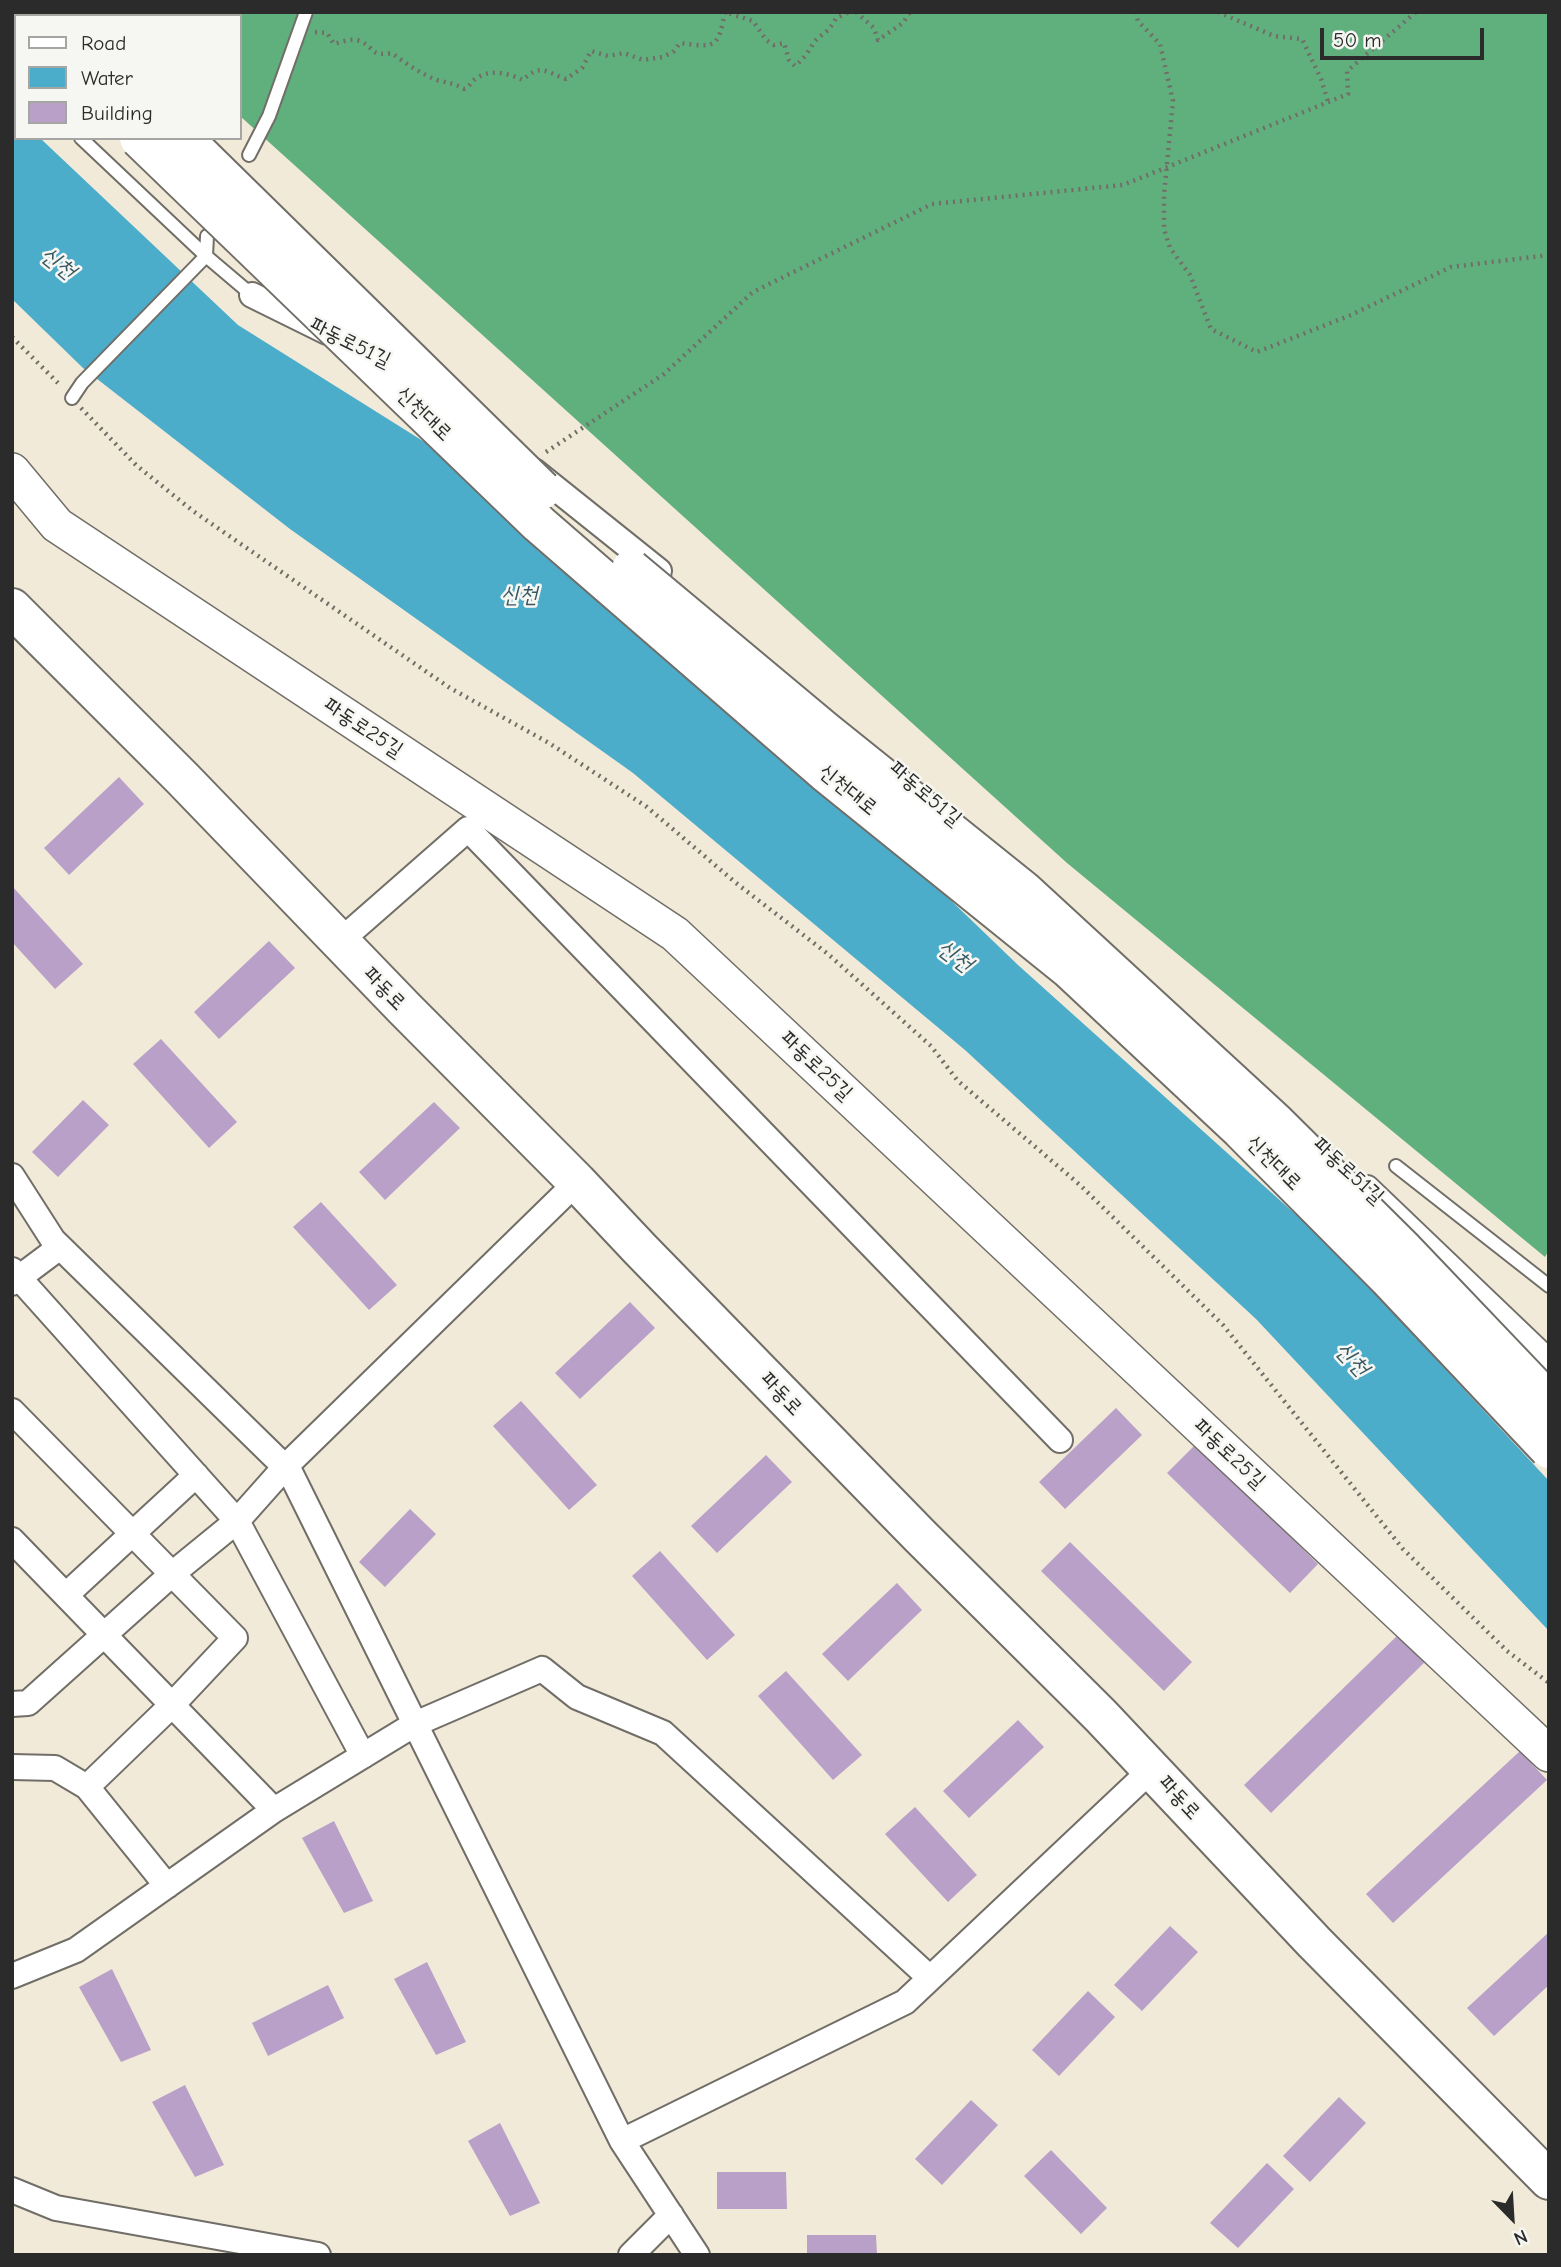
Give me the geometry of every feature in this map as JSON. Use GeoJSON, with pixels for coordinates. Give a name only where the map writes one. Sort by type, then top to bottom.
{"type":"FeatureCollection","features":[{"type":"Feature","properties":{"kind":"main road","name":"신천대로"},"geometry":{"type":"LineString","coordinates":[[141,140],[539,524],[826,773],[1069,969],[1251,1139],[1388,1278],[1549,1449]]}},
{"type":"Feature","properties":{"kind":"main road","name":"신천대로"},"geometry":{"type":"LineString","coordinates":[[185,140],[576,524],[825,731],[1023,890],[1275,1122],[1404,1250],[1549,1402]]}},
{"type":"Feature","properties":{"kind":"main road","name":"파동로"},"geometry":{"type":"LineString","coordinates":[[12,608],[183,779],[688,1299],[1152,1769],[1314,1942],[1549,2180]]}},
{"type":"Feature","properties":{"kind":"street","name":"파동로51길"},"geometry":{"type":"LineString","coordinates":[[252,295],[471,403],[527,465],[609,529],[1001,858],[1405,1222],[1549,1362]]}},
{"type":"Feature","properties":{"kind":"street","name":"파동로25길"},"geometry":{"type":"LineString","coordinates":[[12,471],[57,525],[479,820],[675,934],[1549,1754]]}},
{"type":"Feature","properties":{"kind":"street"},"geometry":{"type":"LineString","coordinates":[[339,942],[479,820],[1060,1440]]}},
{"type":"Feature","properties":{"kind":"street"},"geometry":{"type":"LineString","coordinates":[[12,1176],[53,1240],[290,1472],[622,2141],[696,2255]]}},
{"type":"Feature","properties":{"kind":"street"},"geometry":{"type":"LineString","coordinates":[[18,1698],[105,1635],[172,1574],[237,1521],[285,1467],[577,1182]]}},
{"type":"Feature","properties":{"kind":"street"},"geometry":{"type":"LineString","coordinates":[[60,1247],[14,1276],[237,1521],[363,1756]]}},
{"type":"Feature","properties":{"kind":"street"},"geometry":{"type":"LineString","coordinates":[[12,1411],[235,1638],[172,1705],[87,1787]]}},
{"type":"Feature","properties":{"kind":"street"},"geometry":{"type":"LineString","coordinates":[[66,1595],[196,1475]]}},
{"type":"Feature","properties":{"kind":"street"},"geometry":{"type":"LineString","coordinates":[[12,1540],[274,1810]]}},
{"type":"Feature","properties":{"kind":"street"},"geometry":{"type":"LineString","coordinates":[[12,1976],[76,1950],[274,1810],[415,1724],[542,1669],[577,1697],[663,1733],[930,1978]]}},
{"type":"Feature","properties":{"kind":"street"},"geometry":{"type":"LineString","coordinates":[[12,1767],[55,1768],[87,1787],[167,1886]]}},
{"type":"Feature","properties":{"kind":"street"},"geometry":{"type":"LineString","coordinates":[[622,2141],[905,2002],[1152,1769]]}},
{"type":"Feature","properties":{"kind":"street"},"geometry":{"type":"LineString","coordinates":[[12,2189],[56,2208],[318,2255]]}},
{"type":"Feature","properties":{"kind":"street"},"geometry":{"type":"LineString","coordinates":[[631,2255],[671,2215]]}},
{"type":"Feature","properties":{"kind":"lane"},"geometry":{"type":"LineString","coordinates":[[249,155],[269,116],[306,12]]}},
{"type":"Feature","properties":{"kind":"lane"},"geometry":{"type":"LineString","coordinates":[[83,140],[206,256],[252,295]]}},
{"type":"Feature","properties":{"kind":"lane"},"geometry":{"type":"LineString","coordinates":[[72,398],[82,383],[206,256],[207,236]]}},
{"type":"Feature","properties":{"kind":"lane"},"geometry":{"type":"LineString","coordinates":[[1395,1166],[1549,1286]]}},
{"type":"Feature","properties":{"kind":"path"},"geometry":{"type":"LineString","coordinates":[[300,31],[327,33],[334,44],[351,40],[363,42],[373,53],[391,53],[437,80],[455,83],[464,89],[470,87],[479,76],[503,72],[523,80],[533,70],[539,69],[566,79],[582,68],[591,51],[608,56],[624,52],[643,60],[663,57],[673,52],[680,43],[704,46],[716,41],[721,35],[725,12],[753,21],[766,40],[774,45],[783,43],[789,60],[795,66],[811,51],[819,38],[831,30],[836,18],[849,12]]}},
{"type":"Feature","properties":{"kind":"path"},"geometry":{"type":"LineString","coordinates":[[856,12],[874,28],[878,40],[903,23],[910,12]]}},
{"type":"Feature","properties":{"kind":"path"},"geometry":{"type":"LineString","coordinates":[[1135,12],[1138,20],[1160,44],[1173,101],[1164,195],[1164,229],[1170,248],[1190,275],[1211,329],[1257,352],[1351,315],[1451,267],[1549,255]]}},
{"type":"Feature","properties":{"kind":"path"},"geometry":{"type":"LineString","coordinates":[[1218,12],[1274,36],[1302,38],[1321,79],[1328,102]]}},
{"type":"Feature","properties":{"kind":"path"},"geometry":{"type":"LineString","coordinates":[[527,465],[664,374],[753,292],[932,204],[1123,185],[1348,94],[1347,71],[1416,12]]}},
{"type":"Feature","properties":{"kind":"path"},"geometry":{"type":"LineString","coordinates":[[12,337],[136,465],[193,511],[450,688],[549,743],[647,807],[736,883],[828,954],[931,1046],[958,1081],[1080,1185],[1223,1325],[1403,1549],[1507,1651],[1549,1683]]}},
{"type":"Feature","properties":{"kind":"green space"},"geometry":{"type":"Polygon","coordinates":[[[126,12],[1549,12],[1549,1250],[1545,1257],[1067,863],[242,118],[242,14],[126,12]]]}},
{"type":"Feature","properties":{"kind":"water","name":"신천"},"geometry":{"type":"Polygon","coordinates":[[[12,112],[14,140],[42,140],[238,325],[568,532],[1018,965],[1332,1247],[1549,1481],[1549,1631],[1256,1319],[965,1050],[633,773],[290,529],[83,368],[12,299],[12,112]]]}},
{"type":"Feature","properties":{"kind":"building"},"geometry":{"type":"Polygon","coordinates":[[[119,777],[144,804],[69,875],[44,848],[119,777]]]}},
{"type":"Feature","properties":{"kind":"building"},"geometry":{"type":"Polygon","coordinates":[[[12,886],[83,964],[55,989],[12,942],[12,886]]]}},
{"type":"Feature","properties":{"kind":"building"},"geometry":{"type":"Polygon","coordinates":[[[269,941],[295,968],[219,1039],[194,1012],[269,941]]]}},
{"type":"Feature","properties":{"kind":"building"},"geometry":{"type":"Polygon","coordinates":[[[161,1039],[237,1122],[209,1148],[133,1064],[161,1039]]]}},
{"type":"Feature","properties":{"kind":"building"},"geometry":{"type":"Polygon","coordinates":[[[83,1100],[109,1125],[58,1177],[32,1152],[83,1100]]]}},
{"type":"Feature","properties":{"kind":"building"},"geometry":{"type":"Polygon","coordinates":[[[434,1102],[460,1128],[385,1200],[359,1172],[434,1102]]]}},
{"type":"Feature","properties":{"kind":"building"},"geometry":{"type":"Polygon","coordinates":[[[321,1202],[397,1285],[369,1310],[293,1227],[321,1202]]]}},
{"type":"Feature","properties":{"kind":"building"},"geometry":{"type":"Polygon","coordinates":[[[630,1302],[655,1328],[580,1399],[555,1373],[630,1302]]]}},
{"type":"Feature","properties":{"kind":"building"},"geometry":{"type":"Polygon","coordinates":[[[521,1401],[597,1485],[569,1510],[493,1426],[521,1401]]]}},
{"type":"Feature","properties":{"kind":"building"},"geometry":{"type":"Polygon","coordinates":[[[1116,1408],[1142,1435],[1065,1509],[1039,1482],[1116,1408]]]}},
{"type":"Feature","properties":{"kind":"building"},"geometry":{"type":"Polygon","coordinates":[[[1196,1444],[1318,1564],[1290,1593],[1167,1473],[1196,1444]]]}},
{"type":"Feature","properties":{"kind":"building"},"geometry":{"type":"Polygon","coordinates":[[[766,1455],[792,1482],[717,1553],[691,1526],[766,1455]]]}},
{"type":"Feature","properties":{"kind":"building"},"geometry":{"type":"Polygon","coordinates":[[[410,1509],[436,1534],[385,1587],[359,1562],[410,1509]]]}},
{"type":"Feature","properties":{"kind":"building"},"geometry":{"type":"Polygon","coordinates":[[[1070,1542],[1192,1662],[1164,1691],[1041,1571],[1070,1542]]]}},
{"type":"Feature","properties":{"kind":"building"},"geometry":{"type":"Polygon","coordinates":[[[660,1551],[735,1635],[707,1660],[632,1576],[660,1551]]]}},
{"type":"Feature","properties":{"kind":"building"},"geometry":{"type":"Polygon","coordinates":[[[897,1583],[922,1610],[848,1681],[822,1654],[897,1583]]]}},
{"type":"Feature","properties":{"kind":"building"},"geometry":{"type":"Polygon","coordinates":[[[1403,1630],[1430,1657],[1271,1813],[1244,1785],[1403,1630]]]}},
{"type":"Feature","properties":{"kind":"building"},"geometry":{"type":"Polygon","coordinates":[[[786,1671],[862,1755],[833,1780],[758,1696],[786,1671]]]}},
{"type":"Feature","properties":{"kind":"building"},"geometry":{"type":"Polygon","coordinates":[[[1018,1720],[1044,1747],[969,1818],[943,1791],[1018,1720]]]}},
{"type":"Feature","properties":{"kind":"building"},"geometry":{"type":"Polygon","coordinates":[[[1520,1751],[1547,1780],[1393,1923],[1366,1894],[1520,1751]]]}},
{"type":"Feature","properties":{"kind":"building"},"geometry":{"type":"Polygon","coordinates":[[[915,1807],[977,1875],[948,1902],[885,1834],[915,1807]]]}},
{"type":"Feature","properties":{"kind":"building"},"geometry":{"type":"Polygon","coordinates":[[[334,1821],[373,1901],[344,1913],[302,1838],[334,1821]]]}},
{"type":"Feature","properties":{"kind":"building"},"geometry":{"type":"Polygon","coordinates":[[[1170,1926],[1198,1952],[1142,2011],[1114,1985],[1170,1926]]]}},
{"type":"Feature","properties":{"kind":"building"},"geometry":{"type":"Polygon","coordinates":[[[1549,1932],[1549,1985],[1494,2036],[1467,2008],[1549,1932]]]}},
{"type":"Feature","properties":{"kind":"building"},"geometry":{"type":"Polygon","coordinates":[[[427,1962],[466,2042],[436,2055],[394,1979],[427,1962]]]}},
{"type":"Feature","properties":{"kind":"building"},"geometry":{"type":"Polygon","coordinates":[[[112,1969],[151,2050],[121,2062],[79,1987],[112,1969]]]}},
{"type":"Feature","properties":{"kind":"building"},"geometry":{"type":"Polygon","coordinates":[[[328,1985],[344,2018],[268,2056],[252,2023],[328,1985]]]}},
{"type":"Feature","properties":{"kind":"building"},"geometry":{"type":"Polygon","coordinates":[[[1088,1991],[1115,2017],[1059,2076],[1032,2050],[1088,1991]]]}},
{"type":"Feature","properties":{"kind":"building"},"geometry":{"type":"Polygon","coordinates":[[[185,2085],[224,2165],[195,2177],[152,2102],[185,2085]]]}},
{"type":"Feature","properties":{"kind":"building"},"geometry":{"type":"Polygon","coordinates":[[[1339,2097],[1366,2123],[1310,2182],[1283,2156],[1339,2097]]]}},
{"type":"Feature","properties":{"kind":"building"},"geometry":{"type":"Polygon","coordinates":[[[971,2100],[998,2125],[942,2185],[915,2159],[971,2100]]]}},
{"type":"Feature","properties":{"kind":"building"},"geometry":{"type":"Polygon","coordinates":[[[500,2123],[540,2203],[510,2216],[468,2141],[500,2123]]]}},
{"type":"Feature","properties":{"kind":"building"},"geometry":{"type":"Polygon","coordinates":[[[1051,2150],[1107,2208],[1081,2234],[1024,2176],[1051,2150]]]}},
{"type":"Feature","properties":{"kind":"building"},"geometry":{"type":"Polygon","coordinates":[[[1267,2163],[1294,2189],[1238,2248],[1210,2223],[1267,2163]]]}},
{"type":"Feature","properties":{"kind":"building"},"geometry":{"type":"Polygon","coordinates":[[[717,2172],[786,2172],[787,2209],[717,2209],[717,2172]]]}},
{"type":"Feature","properties":{"kind":"building"},"geometry":{"type":"Polygon","coordinates":[[[807,2235],[876,2235],[877,2255],[807,2255],[807,2235]]]}}]}
